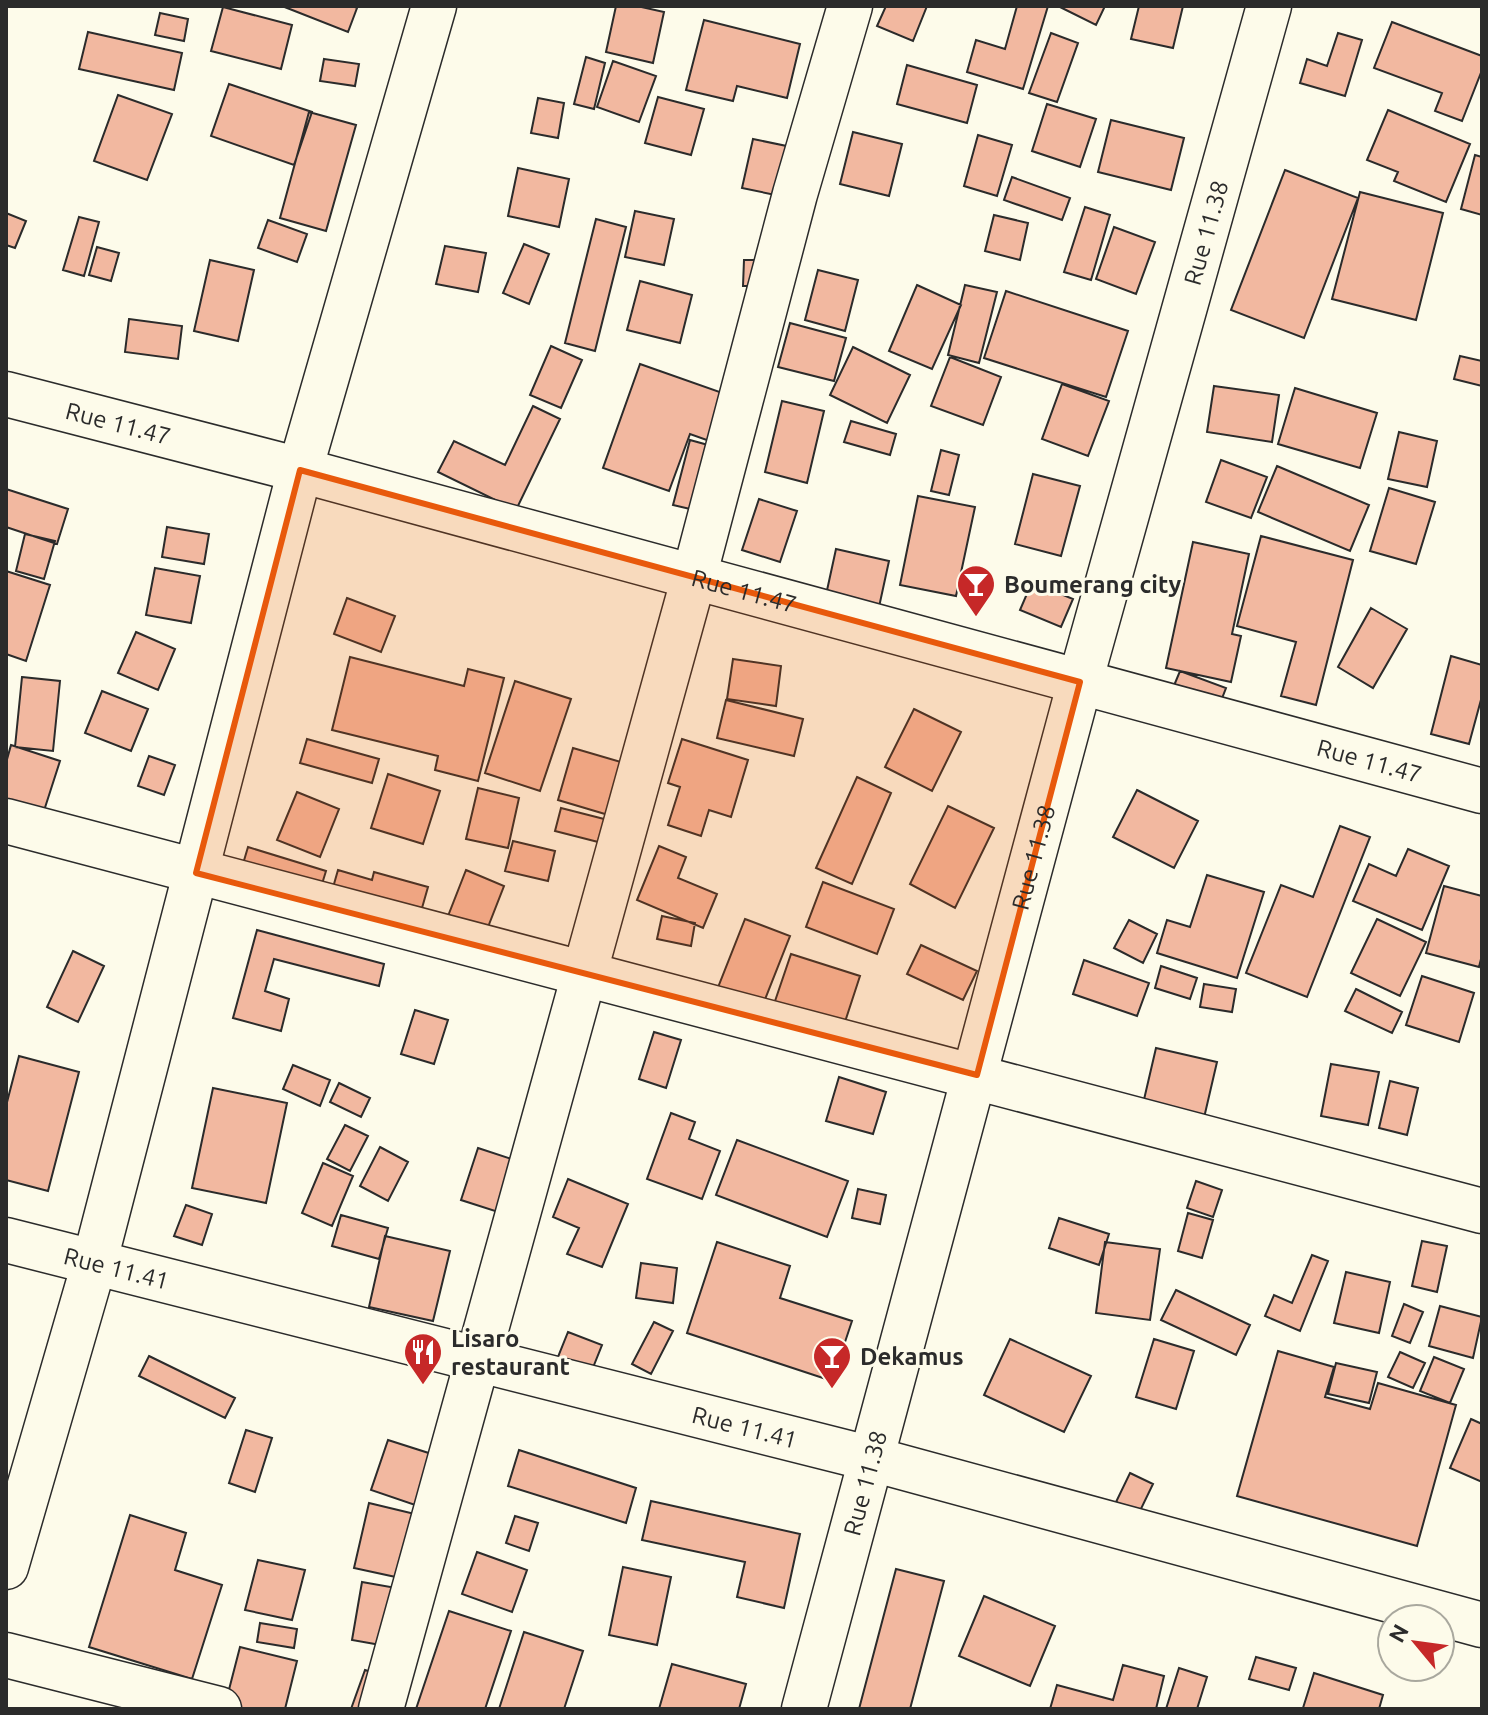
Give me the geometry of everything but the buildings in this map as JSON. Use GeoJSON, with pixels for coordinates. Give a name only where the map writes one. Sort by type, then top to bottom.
{"type":"FeatureCollection","features":[{"type":"Feature","properties":{"kind":"street"},"geometry":{"type":"LineString","coordinates":[[6,1567],[94,1264],[300,470],[434,6]]}},
{"type":"Feature","properties":{"kind":"street"},"geometry":{"type":"LineString","coordinates":[[381,1709],[694,577],[795,194],[850,6]]}},
{"type":"Feature","properties":{"kind":"street","name":"Rue 11.38"},"geometry":{"type":"LineString","coordinates":[[804,1709],[977,1075],[1080,682],[1269,6]]}},
{"type":"Feature","properties":{"kind":"street","name":"Rue 11.47"},"geometry":{"type":"LineString","coordinates":[[6,394],[300,470],[1482,791]]}},
{"type":"Feature","properties":{"kind":"street"},"geometry":{"type":"LineString","coordinates":[[6,821],[584,975],[977,1075],[1482,1211]]}},
{"type":"Feature","properties":{"kind":"street","name":"Rue 11.41"},"geometry":{"type":"LineString","coordinates":[[6,1240],[872,1459],[1482,1625]]}},
{"type":"Feature","properties":{"kind":"street"},"geometry":{"type":"LineString","coordinates":[[6,1655],[219,1709]]}},
{"type":"Feature","properties":{"kind":"highlighted area"},"geometry":{"type":"Polygon","coordinates":[[[300,470],[1080,682],[977,1075],[196,873],[300,470]]]}},
{"type":"Feature","properties":{"kind":"place","name":"Boumerang city"},"geometry":{"type":"Point","coordinates":[976,618]}},
{"type":"Feature","properties":{"kind":"place","name":"Lisaro restaurant"},"geometry":{"type":"Point","coordinates":[423,1386]}},
{"type":"Feature","properties":{"kind":"place","name":"Dekamus"},"geometry":{"type":"Point","coordinates":[832,1390]}}]}
